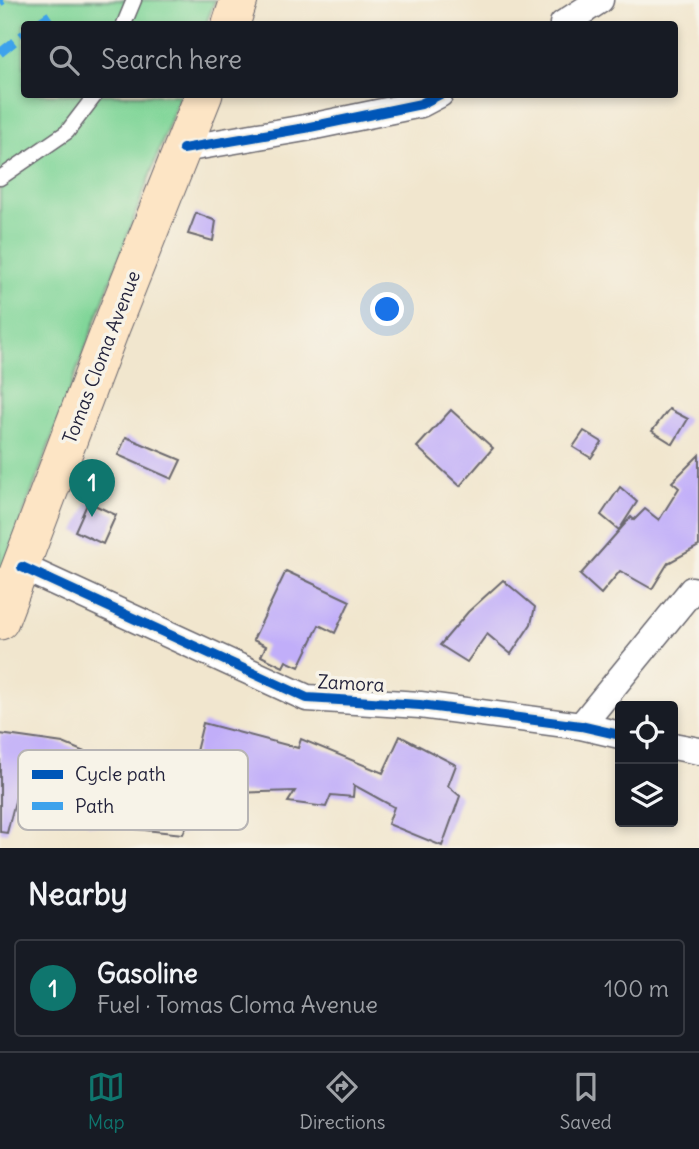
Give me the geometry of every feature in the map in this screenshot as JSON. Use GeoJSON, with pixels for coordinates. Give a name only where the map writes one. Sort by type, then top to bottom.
{"type":"FeatureCollection","features":[{"type":"Feature","properties":{"kind":"main road"},"geometry":{"type":"LineString","coordinates":[[232,21],[239,0]]}},
{"type":"Feature","properties":{"kind":"main road","name":"Tomas Cloma Avenue"},"geometry":{"type":"LineString","coordinates":[[0,621],[110,330],[202,98]]}},
{"type":"Feature","properties":{"kind":"street"},"geometry":{"type":"LineString","coordinates":[[568,21],[600,0]]}},
{"type":"Feature","properties":{"kind":"street"},"geometry":{"type":"LineString","coordinates":[[183,149],[305,128],[421,104],[432,98]]}},
{"type":"Feature","properties":{"kind":"street","name":"Zamora"},"geometry":{"type":"LineString","coordinates":[[22,567],[307,698],[420,705],[581,726],[615,734]]}},
{"type":"Feature","properties":{"kind":"street"},"geometry":{"type":"LineString","coordinates":[[581,726],[692,590]]}},
{"type":"Feature","properties":{"kind":"street"},"geometry":{"type":"LineString","coordinates":[[678,747],[699,751]]}},
{"type":"Feature","properties":{"kind":"lane"},"geometry":{"type":"LineString","coordinates":[[125,21],[134,0]]}},
{"type":"Feature","properties":{"kind":"lane"},"geometry":{"type":"LineString","coordinates":[[0,178],[67,132],[93,98]]}},
{"type":"Feature","properties":{"kind":"green space"},"geometry":{"type":"Polygon","coordinates":[[[0,0],[215,0],[207,21],[21,21],[21,98],[179,98],[0,577],[0,0]]]}},
{"type":"Feature","properties":{"kind":"building"},"geometry":{"type":"Polygon","coordinates":[[[196,213],[216,221],[213,241],[188,234],[196,213]]]}},
{"type":"Feature","properties":{"kind":"building"},"geometry":{"type":"Polygon","coordinates":[[[669,409],[688,419],[673,444],[652,431],[669,409]]]}},
{"type":"Feature","properties":{"kind":"building"},"geometry":{"type":"Polygon","coordinates":[[[451,410],[493,448],[460,486],[417,447],[451,410]]]}},
{"type":"Feature","properties":{"kind":"building"},"geometry":{"type":"Polygon","coordinates":[[[584,431],[602,442],[591,458],[573,447],[584,431]]]}},
{"type":"Feature","properties":{"kind":"building"},"geometry":{"type":"Polygon","coordinates":[[[126,437],[181,460],[172,479],[118,455],[126,437]]]}},
{"type":"Feature","properties":{"kind":"building"},"geometry":{"type":"Polygon","coordinates":[[[699,455],[699,546],[668,563],[652,589],[620,571],[601,594],[580,575],[631,517],[634,520],[645,509],[659,520],[679,488],[672,482],[699,455]]]}},
{"type":"Feature","properties":{"kind":"building"},"geometry":{"type":"Polygon","coordinates":[[[620,487],[637,502],[619,530],[601,515],[620,487]]]}},
{"type":"Feature","properties":{"kind":"building"},"geometry":{"type":"Polygon","coordinates":[[[88,502],[116,515],[103,544],[75,531],[88,502]]]}},
{"type":"Feature","properties":{"kind":"building"},"geometry":{"type":"Polygon","coordinates":[[[286,571],[350,601],[335,633],[319,625],[299,667],[286,661],[283,667],[261,656],[266,646],[253,640],[286,571]]]}},
{"type":"Feature","properties":{"kind":"building"},"geometry":{"type":"Polygon","coordinates":[[[503,580],[535,607],[531,624],[511,654],[487,634],[467,662],[440,645],[468,612],[503,580]]]}},
{"type":"Feature","properties":{"kind":"building"},"geometry":{"type":"Polygon","coordinates":[[[203,723],[298,748],[301,739],[383,773],[400,736],[456,765],[448,786],[460,796],[442,846],[388,824],[394,807],[354,785],[353,797],[331,795],[326,807],[288,802],[295,791],[248,792],[248,750],[196,750],[203,723]]]}},
{"type":"Feature","properties":{"kind":"building"},"geometry":{"type":"Polygon","coordinates":[[[0,734],[63,743],[80,750],[18,750],[18,790],[7,833],[0,832],[0,734]]]}},
{"type":"Feature","properties":{"kind":"building"},"geometry":{"type":"Polygon","coordinates":[[[145,830],[185,830],[183,834],[145,830]]]}},
{"type":"Feature","properties":{"kind":"marked path"},"geometry":{"type":"LineString","coordinates":[[41,21],[50,15]]}},
{"type":"Feature","properties":{"kind":"marked path"},"geometry":{"type":"LineString","coordinates":[[0,53],[21,36]]}},
{"type":"Feature","properties":{"kind":"cycle path"},"geometry":{"type":"LineString","coordinates":[[183,149],[305,128],[421,104],[432,98]]}},
{"type":"Feature","properties":{"kind":"cycle path"},"geometry":{"type":"LineString","coordinates":[[22,567],[307,698],[420,705],[581,726],[615,734]]}},
{"type":"Feature","properties":{"kind":"place","name":"Gasoline"},"geometry":{"type":"Point","coordinates":[92,517]}}]}
